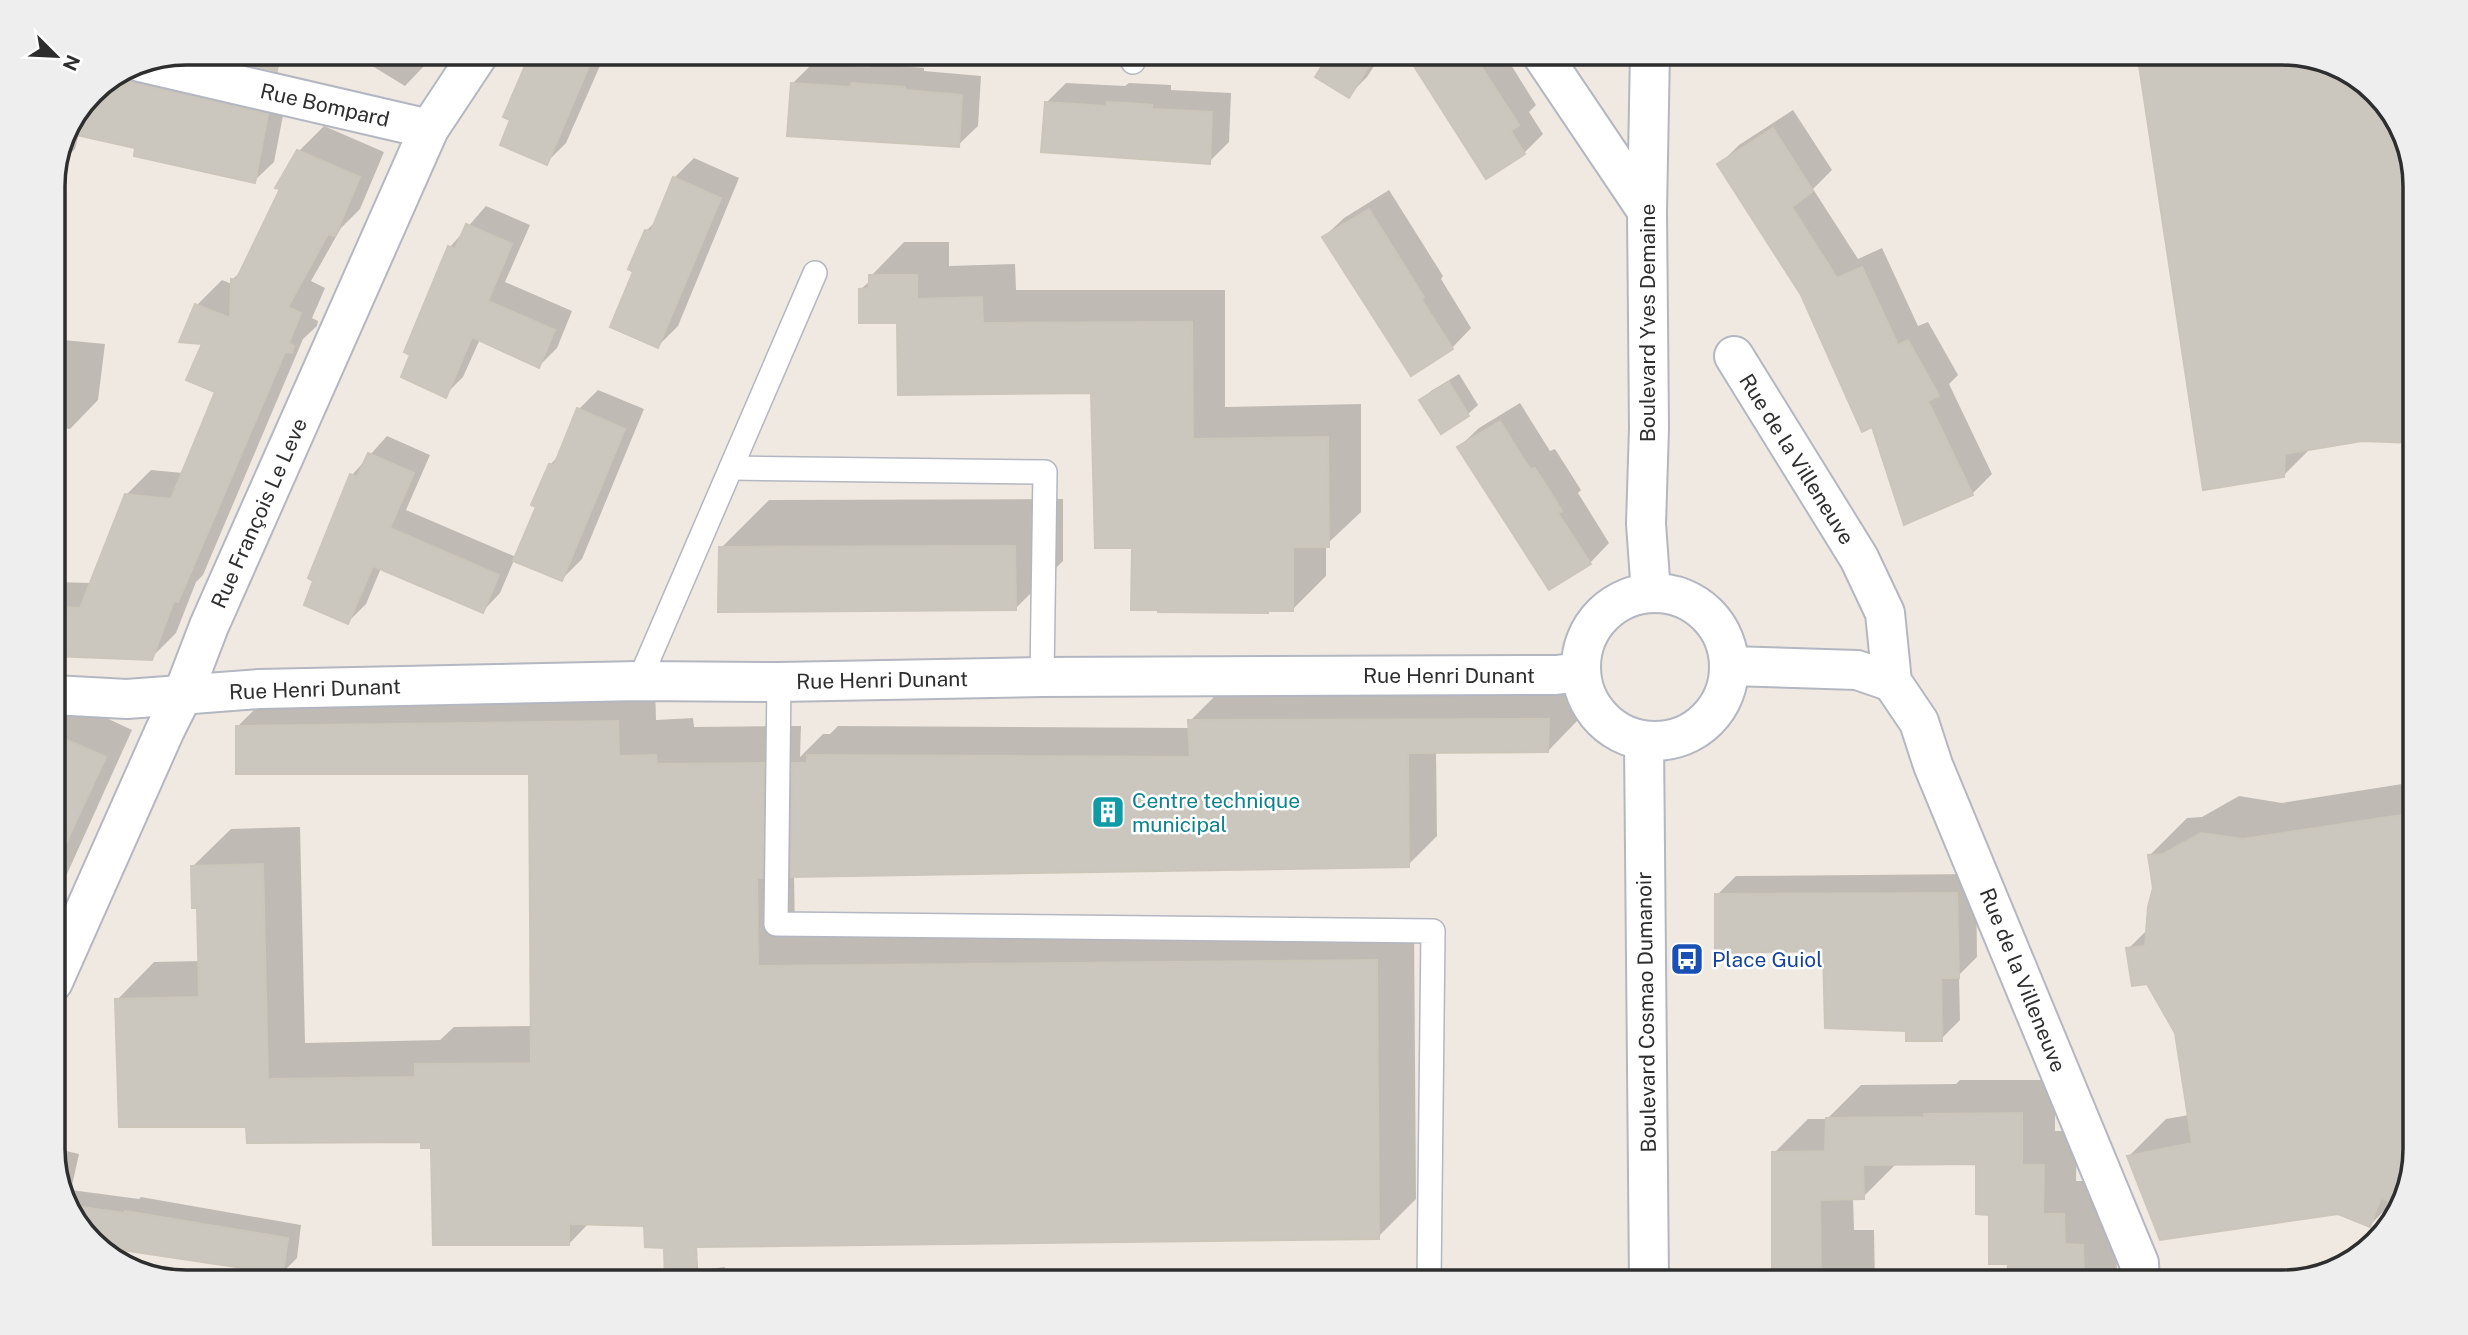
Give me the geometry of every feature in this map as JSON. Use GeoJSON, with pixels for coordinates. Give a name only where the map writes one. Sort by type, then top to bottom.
{"type":"FeatureCollection","features":[{"type":"Feature","properties":{"kind":"street","name":"Rue François Le Leve"},"geometry":{"type":"LineString","coordinates":[[65,955],[183,694],[209,626],[429,129],[471,65]]}},
{"type":"Feature","properties":{"kind":"street"},"geometry":{"type":"LineString","coordinates":[[1549,65],[1647,211]]}},
{"type":"Feature","properties":{"kind":"street","name":"Boulevard Yves Demaine"},"geometry":{"type":"LineString","coordinates":[[1650,65],[1646,524],[1651,593]]}},
{"type":"Feature","properties":{"kind":"street","name":"Rue Bompard"},"geometry":{"type":"LineString","coordinates":[[165,67],[429,129]]}},
{"type":"Feature","properties":{"kind":"street","name":"Rue de la Villeneuve"},"geometry":{"type":"LineString","coordinates":[[1734,356],[1859,558],[1885,614],[1892,682],[1919,722],[1933,765],[2139,1263],[2139,1270]]}},
{"type":"Feature","properties":{"kind":"street"},"geometry":{"type":"LineString","coordinates":[[1651,593],[1663,593],[1684,599],[1702,609],[1717,626],[1726,645],[1729,666],[1727,688],[1718,707],[1704,723],[1686,735],[1665,741],[1644,741],[1625,735],[1607,724],[1590,701],[1581,672],[1583,651],[1590,631],[1604,614],[1621,601],[1651,593]]}},
{"type":"Feature","properties":{"kind":"street"},"geometry":{"type":"LineString","coordinates":[[1729,666],[1857,670],[1892,682]]}},
{"type":"Feature","properties":{"kind":"street","name":"Rue Henri Dunant"},"geometry":{"type":"LineString","coordinates":[[65,696],[127,699],[260,689],[639,681],[1542,675],[1581,672]]}},
{"type":"Feature","properties":{"kind":"street","name":"Boulevard Cosmao Dumanoir"},"geometry":{"type":"LineString","coordinates":[[1644,741],[1649,1270]]}},
{"type":"Feature","properties":{"kind":"lane"},"geometry":{"type":"LineString","coordinates":[[639,681],[815,273]]}},
{"type":"Feature","properties":{"kind":"lane"},"geometry":{"type":"LineString","coordinates":[[731,468],[1045,472],[1042,677]]}},
{"type":"Feature","properties":{"kind":"lane"},"geometry":{"type":"LineString","coordinates":[[779,682],[776,924],[1433,931],[1429,1270]]}},
{"type":"Feature","properties":{"kind":"building"},"geometry":{"type":"Polygon","coordinates":[[[251,65],[278,65],[277,71],[251,65]]]}},
{"type":"Feature","properties":{"kind":"building"},"geometry":{"type":"Polygon","coordinates":[[[525,65],[589,65],[547,165],[500,145],[510,120],[503,117],[525,65]]]}},
{"type":"Feature","properties":{"kind":"building"},"geometry":{"type":"Polygon","coordinates":[[[1323,65],[1370,65],[1349,98],[1315,77],[1323,65]]]}},
{"type":"Feature","properties":{"kind":"building"},"geometry":{"type":"Polygon","coordinates":[[[1413,65],[1480,65],[1519,125],[1511,131],[1525,154],[1486,179],[1413,65]]]}},
{"type":"Feature","properties":{"kind":"building"},"geometry":{"type":"Polygon","coordinates":[[[2139,65],[2283,65],[2314,69],[2350,85],[2373,106],[2391,132],[2401,162],[2403,443],[2362,441],[2285,454],[2284,477],[2203,490],[2139,65]]]}},
{"type":"Feature","properties":{"kind":"building"},"geometry":{"type":"Polygon","coordinates":[[[129,79],[268,114],[255,183],[134,156],[135,148],[76,135],[90,112],[106,95],[129,79]]]}},
{"type":"Feature","properties":{"kind":"building"},"geometry":{"type":"Polygon","coordinates":[[[791,83],[850,87],[852,83],[962,95],[959,147],[787,136],[791,83]]]}},
{"type":"Feature","properties":{"kind":"building"},"geometry":{"type":"Polygon","coordinates":[[[1045,102],[1106,106],[1107,102],[1128,103],[1152,105],[1152,109],[1212,112],[1210,164],[1041,152],[1045,102]]]}},
{"type":"Feature","properties":{"kind":"building"},"geometry":{"type":"Polygon","coordinates":[[[1773,128],[1813,191],[1792,207],[1837,278],[1862,267],[1898,345],[1908,340],[1939,396],[1928,401],[1973,495],[1904,525],[1872,427],[1862,432],[1801,295],[1717,164],[1773,128]]]}},
{"type":"Feature","properties":{"kind":"building"},"geometry":{"type":"Polygon","coordinates":[[[297,150],[360,177],[335,236],[328,234],[288,307],[301,313],[289,343],[294,346],[292,353],[285,352],[178,602],[174,601],[152,660],[65,656],[65,607],[80,608],[125,494],[171,499],[215,392],[186,380],[202,344],[179,342],[195,304],[230,318],[231,279],[236,280],[280,189],[275,188],[297,150]]]}},
{"type":"Feature","properties":{"kind":"building"},"geometry":{"type":"Polygon","coordinates":[[[673,177],[721,198],[658,348],[610,327],[633,272],[628,269],[645,230],[651,231],[673,177]]]}},
{"type":"Feature","properties":{"kind":"building"},"geometry":{"type":"Polygon","coordinates":[[[1369,209],[1453,349],[1411,376],[1322,237],[1369,209]]]}},
{"type":"Feature","properties":{"kind":"building"},"geometry":{"type":"Polygon","coordinates":[[[466,224],[512,244],[488,301],[555,330],[539,368],[472,337],[446,398],[401,377],[410,355],[404,352],[448,246],[455,249],[466,224]]]}},
{"type":"Feature","properties":{"kind":"building"},"geometry":{"type":"Polygon","coordinates":[[[869,275],[917,275],[917,299],[982,297],[983,323],[1192,322],[1193,439],[1328,437],[1329,547],[1293,547],[1293,611],[1268,613],[1131,610],[1132,548],[1095,548],[1091,393],[898,395],[897,323],[859,323],[859,289],[869,288],[869,275]]]}},
{"type":"Feature","properties":{"kind":"building"},"geometry":{"type":"Polygon","coordinates":[[[1449,382],[1469,416],[1441,434],[1419,400],[1449,382]]]}},
{"type":"Feature","properties":{"kind":"building"},"geometry":{"type":"Polygon","coordinates":[[[577,408],[625,429],[562,581],[513,561],[536,507],[531,505],[549,464],[554,465],[577,408]]]}},
{"type":"Feature","properties":{"kind":"building"},"geometry":{"type":"Polygon","coordinates":[[[1500,421],[1530,469],[1535,468],[1549,490],[1562,511],[1558,513],[1591,564],[1549,590],[1457,447],[1500,421]]]}},
{"type":"Feature","properties":{"kind":"building"},"geometry":{"type":"Polygon","coordinates":[[[368,453],[414,473],[390,528],[499,575],[483,613],[373,566],[348,624],[304,605],[313,581],[308,578],[350,474],[357,477],[368,453]]]}},
{"type":"Feature","properties":{"kind":"building"},"geometry":{"type":"Polygon","coordinates":[[[1015,546],[1016,610],[718,612],[719,547],[1015,546]]]}},
{"type":"Feature","properties":{"kind":"building","name":"Centre technique municipal"},"geometry":{"type":"Polygon","coordinates":[[[1549,719],[1548,752],[1408,753],[1409,867],[791,877],[792,763],[807,763],[807,755],[1190,757],[1188,720],[1549,719]]]}},
{"type":"Feature","properties":{"kind":"building"},"geometry":{"type":"Polygon","coordinates":[[[618,721],[619,756],[656,755],[657,764],[764,763],[763,878],[757,878],[758,966],[1377,960],[1379,1239],[696,1247],[697,1270],[665,1270],[664,1248],[645,1247],[644,1226],[569,1224],[569,1245],[433,1245],[431,1148],[421,1148],[421,1142],[247,1143],[246,1127],[119,1127],[115,999],[199,997],[197,908],[192,908],[191,866],[263,864],[268,1079],[415,1077],[415,1064],[531,1063],[529,774],[236,774],[236,726],[618,721]]]}},
{"type":"Feature","properties":{"kind":"building"},"geometry":{"type":"Polygon","coordinates":[[[65,739],[106,757],[65,845],[65,739]]]}},
{"type":"Feature","properties":{"kind":"building"},"geometry":{"type":"Polygon","coordinates":[[[2403,815],[2403,1150],[2399,1181],[2391,1202],[2381,1198],[2370,1227],[2338,1214],[2160,1240],[2127,1156],[2192,1143],[2175,1033],[2147,984],[2132,986],[2126,948],[2145,946],[2148,907],[2153,888],[2148,855],[2163,854],[2201,833],[2243,839],[2403,815]]]}},
{"type":"Feature","properties":{"kind":"building"},"geometry":{"type":"Polygon","coordinates":[[[1957,893],[1959,978],[1941,978],[1942,1041],[1906,1041],[1906,1031],[1825,1028],[1823,951],[1715,953],[1715,894],[1957,893]]]}},
{"type":"Feature","properties":{"kind":"building"},"geometry":{"type":"Polygon","coordinates":[[[2022,1113],[2022,1165],[2044,1165],[2043,1214],[2064,1214],[2065,1244],[2083,1245],[2084,1270],[2008,1270],[2008,1264],[1989,1264],[1989,1215],[1976,1214],[1976,1164],[1863,1165],[1864,1199],[1820,1200],[1821,1270],[1772,1270],[1772,1152],[1825,1151],[1826,1118],[1925,1117],[1924,1114],[2022,1113]]]}},
{"type":"Feature","properties":{"kind":"building"},"geometry":{"type":"Polygon","coordinates":[[[79,1207],[125,1211],[288,1238],[284,1270],[256,1270],[117,1249],[95,1229],[79,1207]]]}},
{"type":"Feature","properties":{"kind":"place","name":"Centre technique municipal"},"geometry":{"type":"Point","coordinates":[1108,812]}},
{"type":"Feature","properties":{"kind":"place","name":"Place Guiol"},"geometry":{"type":"Point","coordinates":[1687,959]}}]}
